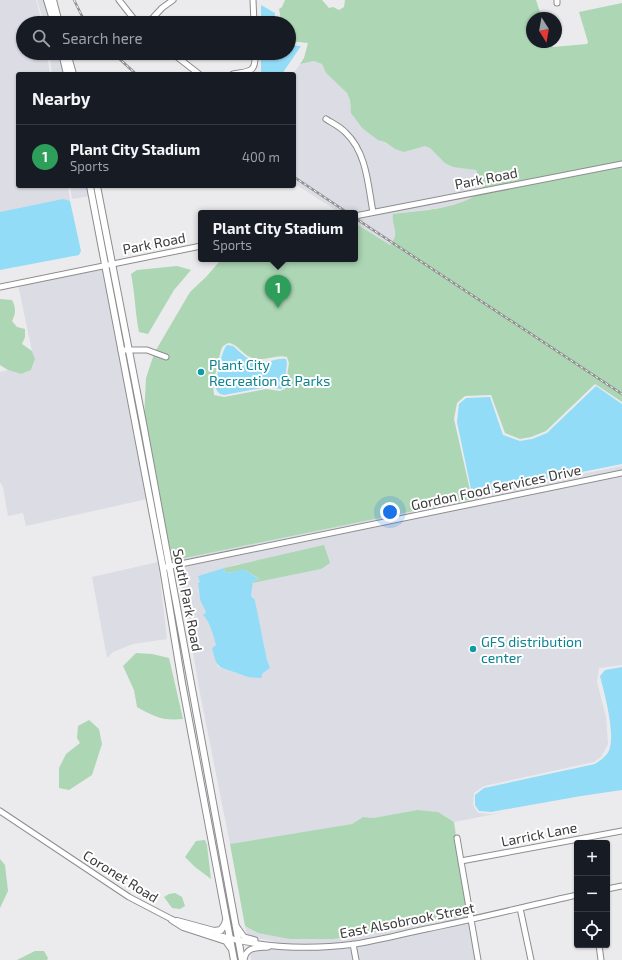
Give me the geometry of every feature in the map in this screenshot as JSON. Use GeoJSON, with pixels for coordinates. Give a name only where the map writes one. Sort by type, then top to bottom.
{"type":"FeatureCollection","features":[{"type":"Feature","properties":{"kind":"main road"},"geometry":{"type":"LineString","coordinates":[[47,0],[52,16]]}},
{"type":"Feature","properties":{"kind":"main road"},"geometry":{"type":"LineString","coordinates":[[53,0],[57,16]]}},
{"type":"Feature","properties":{"kind":"main road"},"geometry":{"type":"LineString","coordinates":[[64,60],[67,72]]}},
{"type":"Feature","properties":{"kind":"main road"},"geometry":{"type":"LineString","coordinates":[[69,60],[72,72]]}},
{"type":"Feature","properties":{"kind":"main road"},"geometry":{"type":"LineString","coordinates":[[90,188],[109,264]]}},
{"type":"Feature","properties":{"kind":"main road"},"geometry":{"type":"LineString","coordinates":[[94,188],[97,200],[101,207]]}},
{"type":"Feature","properties":{"kind":"main road"},"geometry":{"type":"LineString","coordinates":[[97,188],[109,264]]}},
{"type":"Feature","properties":{"kind":"main road","name":"South Park Road"},"geometry":{"type":"LineString","coordinates":[[109,264],[122,318],[124,350],[140,408],[157,503],[182,683],[230,939]]}},
{"type":"Feature","properties":{"kind":"main road","name":"South Park Road"},"geometry":{"type":"LineString","coordinates":[[109,264],[134,417],[150,502],[156,516],[166,567],[174,594],[239,941]]}},
{"type":"Feature","properties":{"kind":"main road"},"geometry":{"type":"LineString","coordinates":[[134,417],[140,426],[155,501],[157,503]]}},
{"type":"Feature","properties":{"kind":"main road"},"geometry":{"type":"LineString","coordinates":[[219,877],[223,886],[231,928],[239,941],[242,960]]}},
{"type":"Feature","properties":{"kind":"main road"},"geometry":{"type":"LineString","coordinates":[[171,920],[214,931],[221,930],[226,918]]}},
{"type":"Feature","properties":{"kind":"main road"},"geometry":{"type":"LineString","coordinates":[[171,920],[183,927],[226,941],[232,950]]}},
{"type":"Feature","properties":{"kind":"main road"},"geometry":{"type":"LineString","coordinates":[[230,939],[236,945],[242,960]]}},
{"type":"Feature","properties":{"kind":"main road"},"geometry":{"type":"LineString","coordinates":[[230,939],[234,960]]}},
{"type":"Feature","properties":{"kind":"street"},"geometry":{"type":"LineString","coordinates":[[119,0],[132,16]]}},
{"type":"Feature","properties":{"kind":"street"},"geometry":{"type":"LineString","coordinates":[[155,16],[173,0]]}},
{"type":"Feature","properties":{"kind":"street"},"geometry":{"type":"LineString","coordinates":[[253,0],[254,16]]}},
{"type":"Feature","properties":{"kind":"street"},"geometry":{"type":"LineString","coordinates":[[181,60],[196,72]]}},
{"type":"Feature","properties":{"kind":"street"},"geometry":{"type":"LineString","coordinates":[[244,72],[250,71],[254,68],[255,60]]}},
{"type":"Feature","properties":{"kind":"street"},"geometry":{"type":"LineString","coordinates":[[326,119],[345,132],[359,150],[364,164],[373,212]]}},
{"type":"Feature","properties":{"kind":"street","name":"Park Road"},"geometry":{"type":"LineString","coordinates":[[358,215],[622,164]]}},
{"type":"Feature","properties":{"kind":"street","name":"Park Road"},"geometry":{"type":"LineString","coordinates":[[0,287],[198,247]]}},
{"type":"Feature","properties":{"kind":"street"},"geometry":{"type":"LineString","coordinates":[[124,350],[147,350],[166,356]]}},
{"type":"Feature","properties":{"kind":"street","name":"Gordon Food Services Drive"},"geometry":{"type":"LineString","coordinates":[[166,567],[622,473]]}},
{"type":"Feature","properties":{"kind":"street","name":"Coronet Road"},"geometry":{"type":"LineString","coordinates":[[0,811],[129,897],[171,920],[239,941]]}},
{"type":"Feature","properties":{"kind":"street","name":"Larrick Lane"},"geometry":{"type":"LineString","coordinates":[[461,861],[622,830]]}},
{"type":"Feature","properties":{"kind":"street"},"geometry":{"type":"LineString","coordinates":[[457,838],[478,960]]}},
{"type":"Feature","properties":{"kind":"street"},"geometry":{"type":"LineString","coordinates":[[610,888],[622,886]]}},
{"type":"Feature","properties":{"kind":"street","name":"East Alsobrook Street"},"geometry":{"type":"LineString","coordinates":[[239,941],[281,946],[322,947],[353,944],[471,920],[574,896]]}},
{"type":"Feature","properties":{"kind":"street"},"geometry":{"type":"LineString","coordinates":[[520,908],[531,960]]}},
{"type":"Feature","properties":{"kind":"street"},"geometry":{"type":"LineString","coordinates":[[235,923],[244,937],[281,946]]}},
{"type":"Feature","properties":{"kind":"street"},"geometry":{"type":"LineString","coordinates":[[353,944],[356,960]]}},
{"type":"Feature","properties":{"kind":"street"},"geometry":{"type":"LineString","coordinates":[[242,960],[247,952],[254,947],[281,946]]}},
{"type":"Feature","properties":{"kind":"street"},"geometry":{"type":"LineString","coordinates":[[599,948],[601,960]]}},
{"type":"Feature","properties":{"kind":"shaded area"},"geometry":{"type":"Polygon","coordinates":[[[0,0],[36,0],[40,16],[16,16],[16,60],[48,60],[50,72],[16,72],[16,188],[68,188],[70,201],[0,214],[0,0]]]}},
{"type":"Feature","properties":{"kind":"shaded area"},"geometry":{"type":"Polygon","coordinates":[[[37,0],[45,0],[49,16],[42,16],[37,0]]]}},
{"type":"Feature","properties":{"kind":"shaded area"},"geometry":{"type":"Polygon","coordinates":[[[50,60],[62,60],[65,72],[52,72],[50,60]]]}},
{"type":"Feature","properties":{"kind":"shaded area"},"geometry":{"type":"Polygon","coordinates":[[[314,61],[322,64],[326,73],[347,93],[350,100],[350,107],[362,128],[395,149],[404,152],[425,146],[430,148],[438,155],[476,170],[482,185],[482,189],[358,212],[358,210],[335,210],[296,184],[296,72],[294,72],[300,64],[314,61]]]}},
{"type":"Feature","properties":{"kind":"shaded area"},"geometry":{"type":"Polygon","coordinates":[[[70,188],[88,188],[90,196],[72,199],[70,188]]]}},
{"type":"Feature","properties":{"kind":"shaded area"},"geometry":{"type":"Polygon","coordinates":[[[478,194],[471,199],[454,206],[393,214],[396,233],[390,245],[358,225],[358,217],[478,194]]]}},
{"type":"Feature","properties":{"kind":"shaded area"},"geometry":{"type":"Polygon","coordinates":[[[103,268],[147,499],[26,526],[23,513],[8,516],[3,487],[0,482],[0,372],[8,370],[21,374],[31,370],[35,359],[18,285],[103,268]]]}},
{"type":"Feature","properties":{"kind":"shaded area"},"geometry":{"type":"Polygon","coordinates":[[[622,466],[622,665],[599,668],[597,682],[606,717],[608,744],[601,757],[594,762],[484,786],[474,793],[473,805],[478,813],[491,814],[505,812],[454,822],[438,812],[417,810],[373,818],[363,817],[352,824],[230,844],[200,693],[177,559],[463,501],[472,499],[472,496],[622,466]],[[238,564],[199,576],[200,582],[198,583],[198,589],[200,600],[206,612],[203,614],[212,629],[216,645],[212,648],[218,667],[248,677],[262,674],[270,668],[267,660],[255,600],[251,596],[251,587],[253,583],[321,569],[238,564]]]}},
{"type":"Feature","properties":{"kind":"shaded area"},"geometry":{"type":"Polygon","coordinates":[[[158,562],[167,639],[133,644],[113,652],[107,658],[92,577],[158,562]]]}},
{"type":"Feature","properties":{"kind":"shaded area"},"geometry":{"type":"Polygon","coordinates":[[[469,917],[361,940],[321,945],[281,944],[247,936],[245,926],[258,933],[363,935],[434,919],[469,917]]]}},
{"type":"Feature","properties":{"kind":"shaded area"},"geometry":{"type":"Polygon","coordinates":[[[469,923],[476,960],[358,960],[356,946],[469,923]]]}},
{"type":"Feature","properties":{"kind":"shaded area"},"geometry":{"type":"Polygon","coordinates":[[[351,946],[354,960],[251,960],[250,952],[255,950],[351,946]]]}},
{"type":"Feature","properties":{"kind":"green space"},"geometry":{"type":"Polygon","coordinates":[[[285,0],[322,0],[329,8],[333,7],[339,10],[344,7],[345,0],[536,0],[540,12],[526,12],[526,48],[562,48],[562,46],[587,44],[588,42],[579,12],[622,3],[622,162],[482,189],[482,185],[476,170],[453,167],[445,163],[430,148],[425,146],[404,152],[395,149],[385,142],[378,140],[362,128],[351,113],[350,100],[347,93],[326,73],[322,64],[314,61],[300,64],[304,58],[308,43],[296,42],[296,16],[280,16],[279,9],[282,7],[285,0]]]}},
{"type":"Feature","properties":{"kind":"green space"},"geometry":{"type":"Polygon","coordinates":[[[622,166],[622,402],[595,384],[546,431],[531,437],[520,439],[505,433],[491,395],[465,396],[457,403],[454,419],[472,499],[170,561],[144,419],[146,378],[154,354],[168,359],[169,355],[156,350],[190,292],[219,262],[358,262],[358,225],[390,245],[395,236],[393,214],[448,206],[469,199],[478,194],[622,166]],[[228,343],[223,346],[221,350],[213,384],[214,395],[224,397],[266,389],[280,391],[285,389],[289,363],[287,357],[279,356],[256,359],[252,358],[234,345],[228,343]]]}},
{"type":"Feature","properties":{"kind":"green space"},"geometry":{"type":"Polygon","coordinates":[[[177,266],[191,270],[174,290],[148,334],[139,332],[131,274],[137,270],[177,266]]]}},
{"type":"Feature","properties":{"kind":"green space"},"geometry":{"type":"Polygon","coordinates":[[[0,299],[12,300],[15,310],[12,321],[17,327],[25,329],[25,337],[22,344],[32,351],[35,359],[31,370],[21,374],[8,370],[0,365],[0,299]]]}},
{"type":"Feature","properties":{"kind":"green space"},"geometry":{"type":"Polygon","coordinates":[[[324,545],[330,563],[321,569],[253,583],[253,581],[259,579],[245,570],[226,573],[224,568],[324,545]]]}},
{"type":"Feature","properties":{"kind":"green space"},"geometry":{"type":"Polygon","coordinates":[[[136,653],[152,654],[169,658],[183,719],[159,718],[137,707],[134,690],[123,666],[136,653]]]}},
{"type":"Feature","properties":{"kind":"green space"},"geometry":{"type":"Polygon","coordinates":[[[89,720],[99,729],[102,744],[92,775],[69,790],[59,788],[59,768],[66,754],[80,743],[77,738],[78,726],[89,720]]]}},
{"type":"Feature","properties":{"kind":"green space"},"geometry":{"type":"Polygon","coordinates":[[[417,810],[438,812],[454,822],[469,917],[434,919],[363,935],[333,939],[290,939],[258,933],[245,926],[230,844],[352,824],[363,817],[373,818],[417,810]]]}},
{"type":"Feature","properties":{"kind":"green space"},"geometry":{"type":"Polygon","coordinates":[[[205,840],[207,845],[211,879],[185,857],[196,841],[205,840]]]}},
{"type":"Feature","properties":{"kind":"green space"},"geometry":{"type":"Polygon","coordinates":[[[0,859],[5,865],[8,891],[0,908],[0,859]]]}},
{"type":"Feature","properties":{"kind":"green space"},"geometry":{"type":"Polygon","coordinates":[[[175,893],[182,897],[185,906],[180,909],[172,908],[164,897],[175,893]]]}},
{"type":"Feature","properties":{"kind":"green space"},"geometry":{"type":"Polygon","coordinates":[[[35,951],[44,951],[48,958],[47,960],[17,960],[35,951]]]}},
{"type":"Feature","properties":{"kind":"water"},"geometry":{"type":"Polygon","coordinates":[[[261,5],[275,13],[275,16],[261,16],[261,5]]]}},
{"type":"Feature","properties":{"kind":"water"},"geometry":{"type":"Polygon","coordinates":[[[296,46],[301,46],[296,53],[296,46]]]}},
{"type":"Feature","properties":{"kind":"water"},"geometry":{"type":"Polygon","coordinates":[[[261,60],[292,60],[283,72],[261,72],[261,60]]]}},
{"type":"Feature","properties":{"kind":"water"},"geometry":{"type":"Polygon","coordinates":[[[63,199],[70,201],[81,251],[79,255],[0,270],[0,212],[63,199]]]}},
{"type":"Feature","properties":{"kind":"water"},"geometry":{"type":"Polygon","coordinates":[[[227,345],[233,346],[249,359],[253,360],[263,362],[286,359],[287,363],[284,388],[280,389],[269,387],[224,395],[220,394],[216,389],[217,380],[221,359],[227,345]]]}},
{"type":"Feature","properties":{"kind":"water"},"geometry":{"type":"Polygon","coordinates":[[[596,386],[622,404],[622,464],[472,494],[457,422],[459,404],[466,398],[490,397],[503,435],[520,441],[532,439],[547,433],[596,386]]]}},
{"type":"Feature","properties":{"kind":"water"},"geometry":{"type":"Polygon","coordinates":[[[224,568],[226,573],[238,571],[240,569],[245,570],[259,579],[253,581],[251,596],[255,600],[267,660],[270,668],[262,674],[262,677],[260,678],[248,677],[222,668],[215,660],[212,648],[216,645],[209,625],[203,615],[206,612],[200,600],[198,583],[200,582],[198,576],[224,568]]]}},
{"type":"Feature","properties":{"kind":"water"},"geometry":{"type":"Polygon","coordinates":[[[622,667],[622,790],[491,812],[479,811],[475,805],[475,795],[484,788],[595,764],[607,754],[610,747],[611,727],[600,676],[605,670],[622,667]]]}},
{"type":"Feature","properties":{"kind":"railway"},"geometry":{"type":"LineString","coordinates":[[74,0],[82,16]]}},
{"type":"Feature","properties":{"kind":"railway"},"geometry":{"type":"LineString","coordinates":[[121,60],[134,72]]}},
{"type":"Feature","properties":{"kind":"railway"},"geometry":{"type":"LineString","coordinates":[[296,178],[344,210]]}},
{"type":"Feature","properties":{"kind":"railway"},"geometry":{"type":"LineString","coordinates":[[358,220],[622,394]]}},
{"type":"Feature","properties":{"kind":"place","name":"Plant City Stadium"},"geometry":{"type":"Point","coordinates":[278,308]}},
{"type":"Feature","properties":{"kind":"place","name":"Plant City Recreation & Parks"},"geometry":{"type":"Point","coordinates":[201,372]}},
{"type":"Feature","properties":{"kind":"place","name":"GFS distribution center"},"geometry":{"type":"Point","coordinates":[473,649]}}]}
